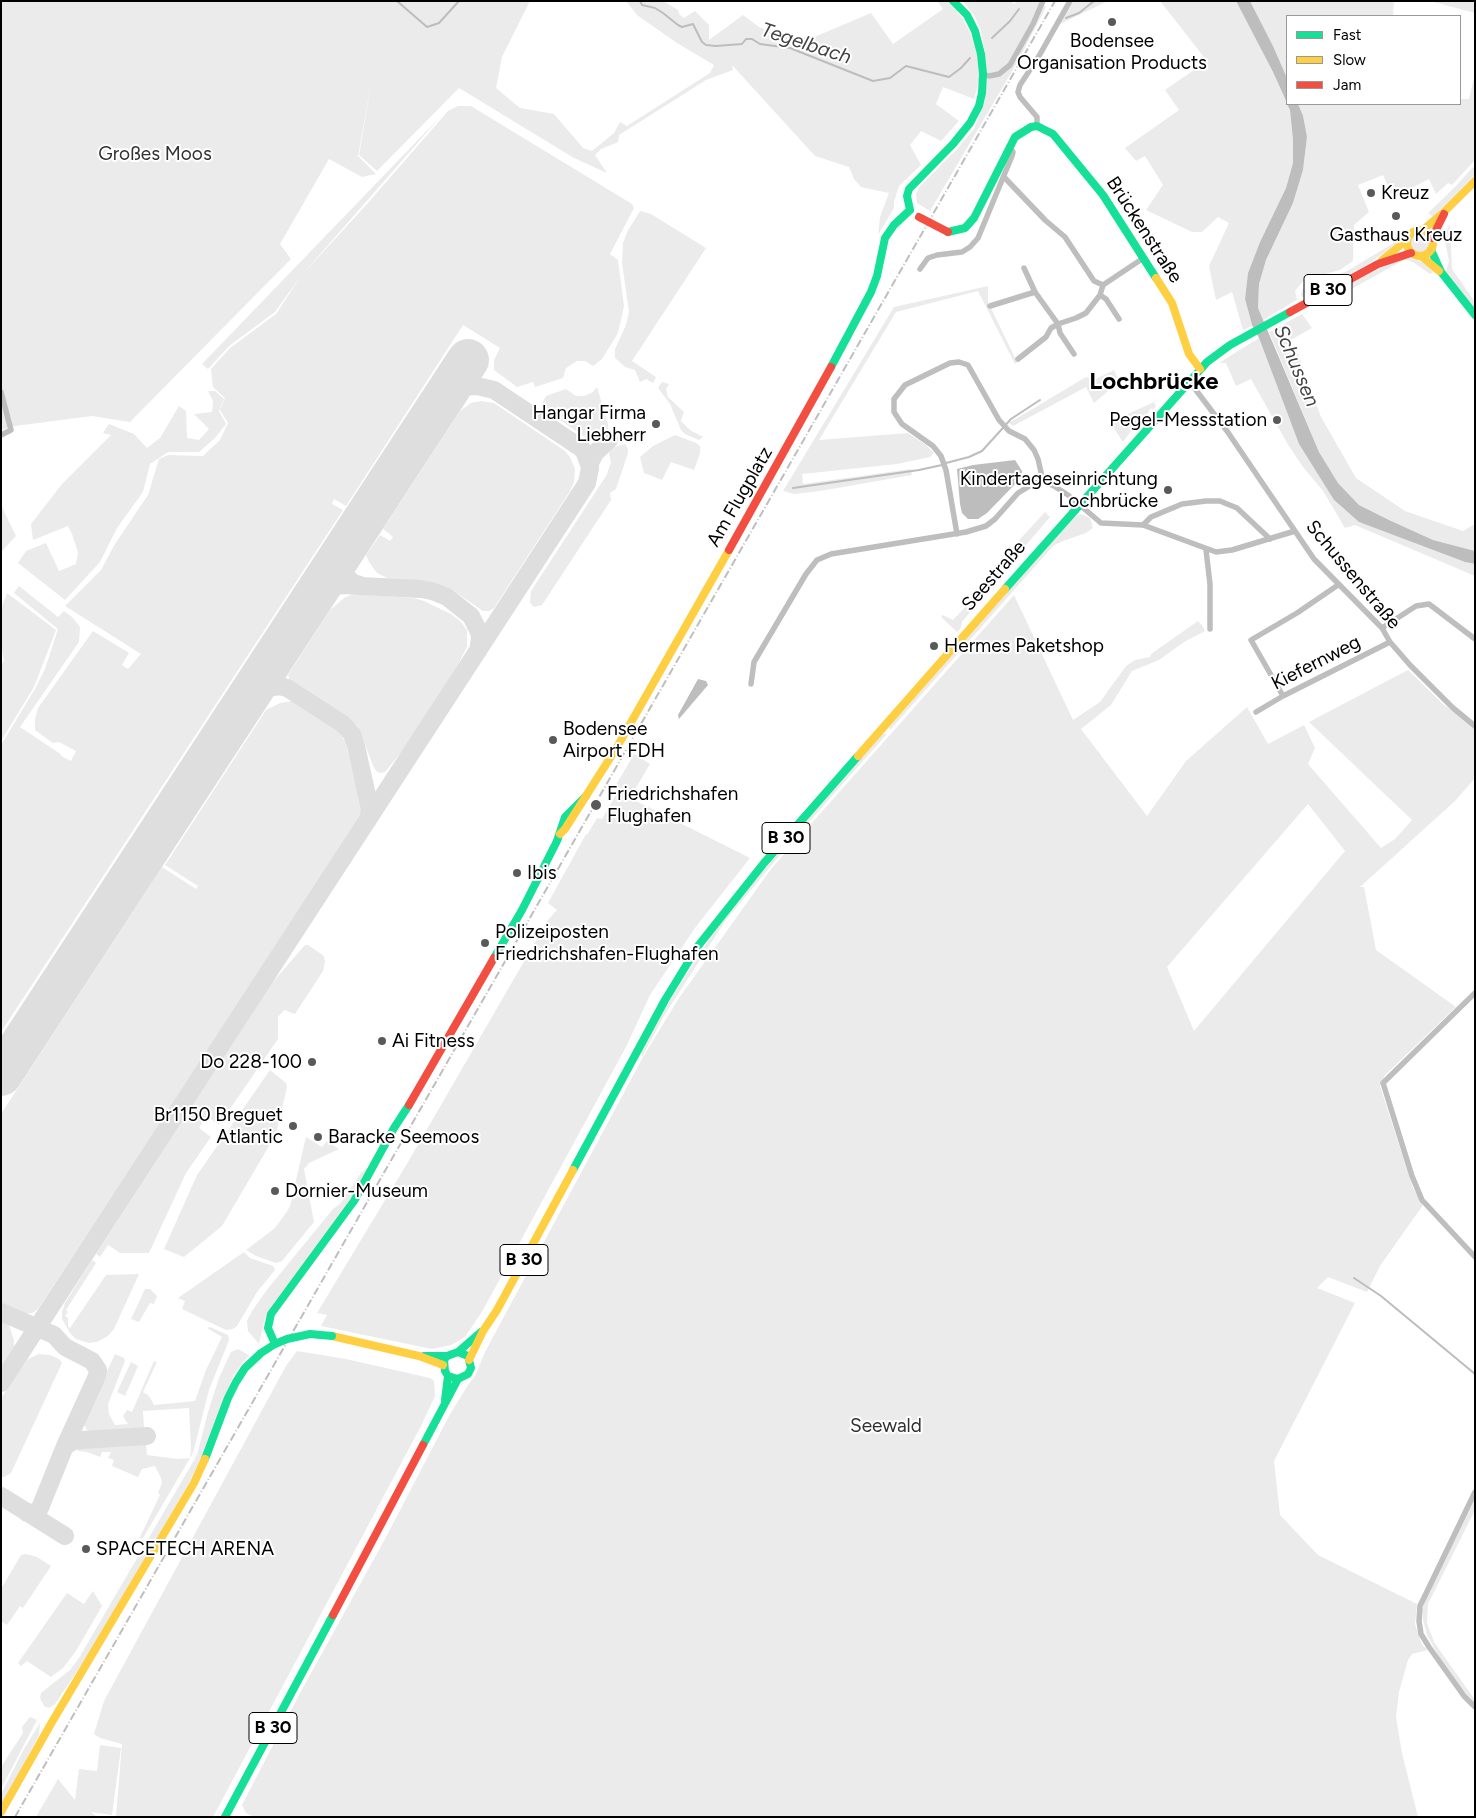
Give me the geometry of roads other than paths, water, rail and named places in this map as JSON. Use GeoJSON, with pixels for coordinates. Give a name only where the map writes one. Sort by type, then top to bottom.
{"type":"FeatureCollection","features":[{"type":"Feature","properties":{"kind":"street"},"geometry":{"type":"LineString","coordinates":[[953,1],[967,15],[975,31],[981,54],[983,74],[979,106],[970,123],[953,144],[909,189],[906,196],[910,210],[948,232],[965,228],[974,218],[1015,137],[1024,130],[1037,126]]}},
{"type":"Feature","properties":{"kind":"street"},"geometry":{"type":"LineString","coordinates":[[983,74],[989,76],[999,74],[1010,64],[1020,49],[1043,1]]}},
{"type":"Feature","properties":{"kind":"street","name":"Brückenstraße"},"geometry":{"type":"LineString","coordinates":[[1070,1],[1020,85],[1018,92],[1036,117],[1037,126],[1053,134],[1103,195],[1172,304],[1189,354],[1200,369]]}},
{"type":"Feature","properties":{"kind":"street"},"geometry":{"type":"LineString","coordinates":[[920,269],[928,258],[962,252],[970,248],[978,238],[1013,152],[1009,146]]}},
{"type":"Feature","properties":{"kind":"street"},"geometry":{"type":"LineString","coordinates":[[1004,177],[1045,220],[1065,237],[1094,281],[1103,285]]}},
{"type":"Feature","properties":{"kind":"street"},"geometry":{"type":"LineString","coordinates":[[1441,272],[1421,256],[1412,253],[1408,248],[1407,240],[1413,232],[1423,230],[1444,212],[1475,180]]}},
{"type":"Feature","properties":{"kind":"street","name":"Am Flugplatz"},"geometry":{"type":"LineString","coordinates":[[275,1344],[268,1328],[271,1314],[354,1201],[394,1128],[422,1085],[522,910],[560,834],[617,747],[804,419],[871,292],[877,276],[885,238],[894,225],[910,210]]}},
{"type":"Feature","properties":{"kind":"street"},"geometry":{"type":"LineString","coordinates":[[1444,212],[1432,238],[1431,250],[1441,272],[1475,316]]}},
{"type":"Feature","properties":{"kind":"street"},"geometry":{"type":"LineString","coordinates":[[1423,230],[1432,238]]}},
{"type":"Feature","properties":{"kind":"street","name":"Seestraße"},"geometry":{"type":"LineString","coordinates":[[1378,264],[1407,240]]}},
{"type":"Feature","properties":{"kind":"street"},"geometry":{"type":"LineString","coordinates":[[1421,256],[1431,250]]}},
{"type":"Feature","properties":{"kind":"street","name":"Seestraße"},"geometry":{"type":"LineString","coordinates":[[483,1331],[509,1287],[639,1046],[689,961],[741,890],[1200,369],[1218,353],[1278,318],[1378,264],[1412,253]]}},
{"type":"Feature","properties":{"kind":"street"},"geometry":{"type":"LineString","coordinates":[[1018,359],[1046,337],[1051,328],[1086,313],[1100,295],[1103,285],[1142,259]]}},
{"type":"Feature","properties":{"kind":"street"},"geometry":{"type":"LineString","coordinates":[[1024,268],[1034,292],[1058,324],[1060,333],[1074,354]]}},
{"type":"Feature","properties":{"kind":"street"},"geometry":{"type":"LineString","coordinates":[[990,306],[1034,292]]}},
{"type":"Feature","properties":{"kind":"street"},"geometry":{"type":"LineString","coordinates":[[1100,295],[1119,318]]}},
{"type":"Feature","properties":{"kind":"street"},"geometry":{"type":"LineString","coordinates":[[956,534],[946,470],[939,451],[902,424],[894,412],[894,398],[905,385],[950,363],[959,362],[968,365],[1001,423],[1010,431],[1025,439],[1034,450],[1043,481]]}},
{"type":"Feature","properties":{"kind":"street","name":"Schussenstraße"},"geometry":{"type":"LineString","coordinates":[[1189,381],[1227,431],[1314,558],[1338,585],[1382,628],[1390,642],[1410,665],[1453,708],[1475,726]]}},
{"type":"Feature","properties":{"kind":"street"},"geometry":{"type":"LineString","coordinates":[[1,392],[11,430],[1,435]]}},
{"type":"Feature","properties":{"kind":"street"},"geometry":{"type":"LineString","coordinates":[[750,684],[754,662],[806,574],[817,560],[831,554],[956,534],[986,526],[995,519],[1018,493],[1033,484],[1043,481],[1054,486],[1101,523],[1143,524],[1206,550],[1216,552],[1232,550],[1295,531]]}},
{"type":"Feature","properties":{"kind":"street"},"geometry":{"type":"LineString","coordinates":[[1143,524],[1151,517],[1182,504],[1220,501],[1237,508],[1270,539]]}},
{"type":"Feature","properties":{"kind":"street"},"geometry":{"type":"LineString","coordinates":[[1206,550],[1210,584],[1210,629]]}},
{"type":"Feature","properties":{"kind":"street"},"geometry":{"type":"LineString","coordinates":[[1283,696],[1252,640],[1298,613],[1338,585]]}},
{"type":"Feature","properties":{"kind":"street"},"geometry":{"type":"LineString","coordinates":[[1382,628],[1416,606],[1429,604],[1475,639]]}},
{"type":"Feature","properties":{"kind":"street","name":"Kiefernweg"},"geometry":{"type":"LineString","coordinates":[[1256,712],[1283,696],[1390,642]]}},
{"type":"Feature","properties":{"kind":"street"},"geometry":{"type":"LineString","coordinates":[[1475,993],[1383,1083],[1412,1176],[1422,1200],[1475,1257]]}},
{"type":"Feature","properties":{"kind":"street","name":"B 30"},"geometry":{"type":"LineString","coordinates":[[447,1356],[458,1352],[483,1331]]}},
{"type":"Feature","properties":{"kind":"street","name":"B 30"},"geometry":{"type":"LineString","coordinates":[[225,1817],[458,1379],[464,1378],[468,1374],[471,1368],[470,1360],[483,1331]]}},
{"type":"Feature","properties":{"kind":"street"},"geometry":{"type":"LineString","coordinates":[[1,1812],[194,1482],[208,1453],[228,1398],[245,1368],[261,1353],[275,1344],[287,1339],[310,1334],[332,1336],[419,1356],[443,1366]]}},
{"type":"Feature","properties":{"kind":"street"},"geometry":{"type":"LineString","coordinates":[[458,1352],[463,1353],[470,1360]]}},
{"type":"Feature","properties":{"kind":"street"},"geometry":{"type":"LineString","coordinates":[[419,1356],[447,1356],[443,1366],[444,1371],[448,1376],[458,1379]]}},
{"type":"Feature","properties":{"kind":"street","name":"B 30"},"geometry":{"type":"LineString","coordinates":[[445,1406],[448,1376]]}},
{"type":"Feature","properties":{"kind":"street"},"geometry":{"type":"LineString","coordinates":[[1475,1492],[1420,1606],[1419,1621],[1421,1634],[1429,1647],[1464,1696],[1475,1708]]}},
{"type":"Feature","properties":{"kind":"waterway"},"geometry":{"type":"LineString","coordinates":[[397,1],[427,27],[439,23],[459,1]]}},
{"type":"Feature","properties":{"kind":"waterway","name":"Tegelbach"},"geometry":{"type":"LineString","coordinates":[[640,1],[642,5],[655,8],[682,27],[693,24],[702,42],[706,45],[742,44],[746,39],[752,39],[760,44],[790,48],[873,81],[890,78],[906,66],[949,77],[970,58]]}},
{"type":"Feature","properties":{"kind":"waterway","name":"Tegelbach"},"geometry":{"type":"LineString","coordinates":[[1066,18],[1079,13],[1094,1]]}},
{"type":"Feature","properties":{"kind":"waterway","name":"Tegelbach"},"geometry":{"type":"LineString","coordinates":[[992,38],[1010,21],[1019,9]]}},
{"type":"Feature","properties":{"kind":"waterway"},"geometry":{"type":"LineString","coordinates":[[946,463],[969,457],[982,451],[1011,419],[1040,400]]}},
{"type":"Feature","properties":{"kind":"waterway"},"geometry":{"type":"LineString","coordinates":[[793,488],[942,465]]}},
{"type":"Feature","properties":{"kind":"waterway"},"geometry":{"type":"LineString","coordinates":[[1354,1278],[1381,1296],[1475,1374]]}},
{"type":"Feature","properties":{"kind":"railway"},"geometry":{"type":"LineString","coordinates":[[15,1817],[1055,1]]}},
{"type":"Feature","properties":{"kind":"place","name":"Bodensee Organisation Products"},"geometry":{"type":"Point","coordinates":[1112,22]}},
{"type":"Feature","properties":{"kind":"place","name":"Kreuz"},"geometry":{"type":"Point","coordinates":[1371,193]}},
{"type":"Feature","properties":{"kind":"place","name":"Gasthaus Kreuz"},"geometry":{"type":"Point","coordinates":[1396,216]}},
{"type":"Feature","properties":{"kind":"place","name":"Pegel-Messstation"},"geometry":{"type":"Point","coordinates":[1277,420]}},
{"type":"Feature","properties":{"kind":"place","name":"Hangar Firma Liebherr"},"geometry":{"type":"Point","coordinates":[656,424]}},
{"type":"Feature","properties":{"kind":"place","name":"Kindertageseinrichtung Lochbrücke"},"geometry":{"type":"Point","coordinates":[1168,490]}},
{"type":"Feature","properties":{"kind":"place","name":"Hermes Paketshop"},"geometry":{"type":"Point","coordinates":[934,646]}},
{"type":"Feature","properties":{"kind":"place","name":"Bodensee Airport FDH"},"geometry":{"type":"Point","coordinates":[553,740]}},
{"type":"Feature","properties":{"kind":"place","name":"Friedrichshafen Flughafen"},"geometry":{"type":"Point","coordinates":[596,805]}},
{"type":"Feature","properties":{"kind":"place","name":"Ibis"},"geometry":{"type":"Point","coordinates":[517,873]}},
{"type":"Feature","properties":{"kind":"place","name":"Polizeiposten Friedrichshafen-Flughafen"},"geometry":{"type":"Point","coordinates":[485,943]}},
{"type":"Feature","properties":{"kind":"place","name":"Ai Fitness"},"geometry":{"type":"Point","coordinates":[382,1041]}},
{"type":"Feature","properties":{"kind":"place","name":"Do 228-100"},"geometry":{"type":"Point","coordinates":[312,1062]}},
{"type":"Feature","properties":{"kind":"place","name":"Br1150 Breguet Atlantic"},"geometry":{"type":"Point","coordinates":[293,1126]}},
{"type":"Feature","properties":{"kind":"place","name":"Baracke Seemoos"},"geometry":{"type":"Point","coordinates":[318,1137]}},
{"type":"Feature","properties":{"kind":"place","name":"Dornier-Museum"},"geometry":{"type":"Point","coordinates":[275,1191]}},
{"type":"Feature","properties":{"kind":"place","name":"SPACETECH ARENA"},"geometry":{"type":"Point","coordinates":[86,1549]}},
{"type":"Feature","properties":{"kind":"district","name":"Lochbrücke"},"geometry":{"type":"Point","coordinates":[1154,382]}},
{"type":"Feature","properties":{"kind":"park label","name":"Großes Moos"},"geometry":{"type":"Point","coordinates":[155,154]}},
{"type":"Feature","properties":{"kind":"park label","name":"Seewald"},"geometry":{"type":"Point","coordinates":[886,1426]}},
{"type":"Feature","properties":{"kind":"water label","name":"Schussen"},"geometry":{"type":"Point","coordinates":[1296,366]}}]}
